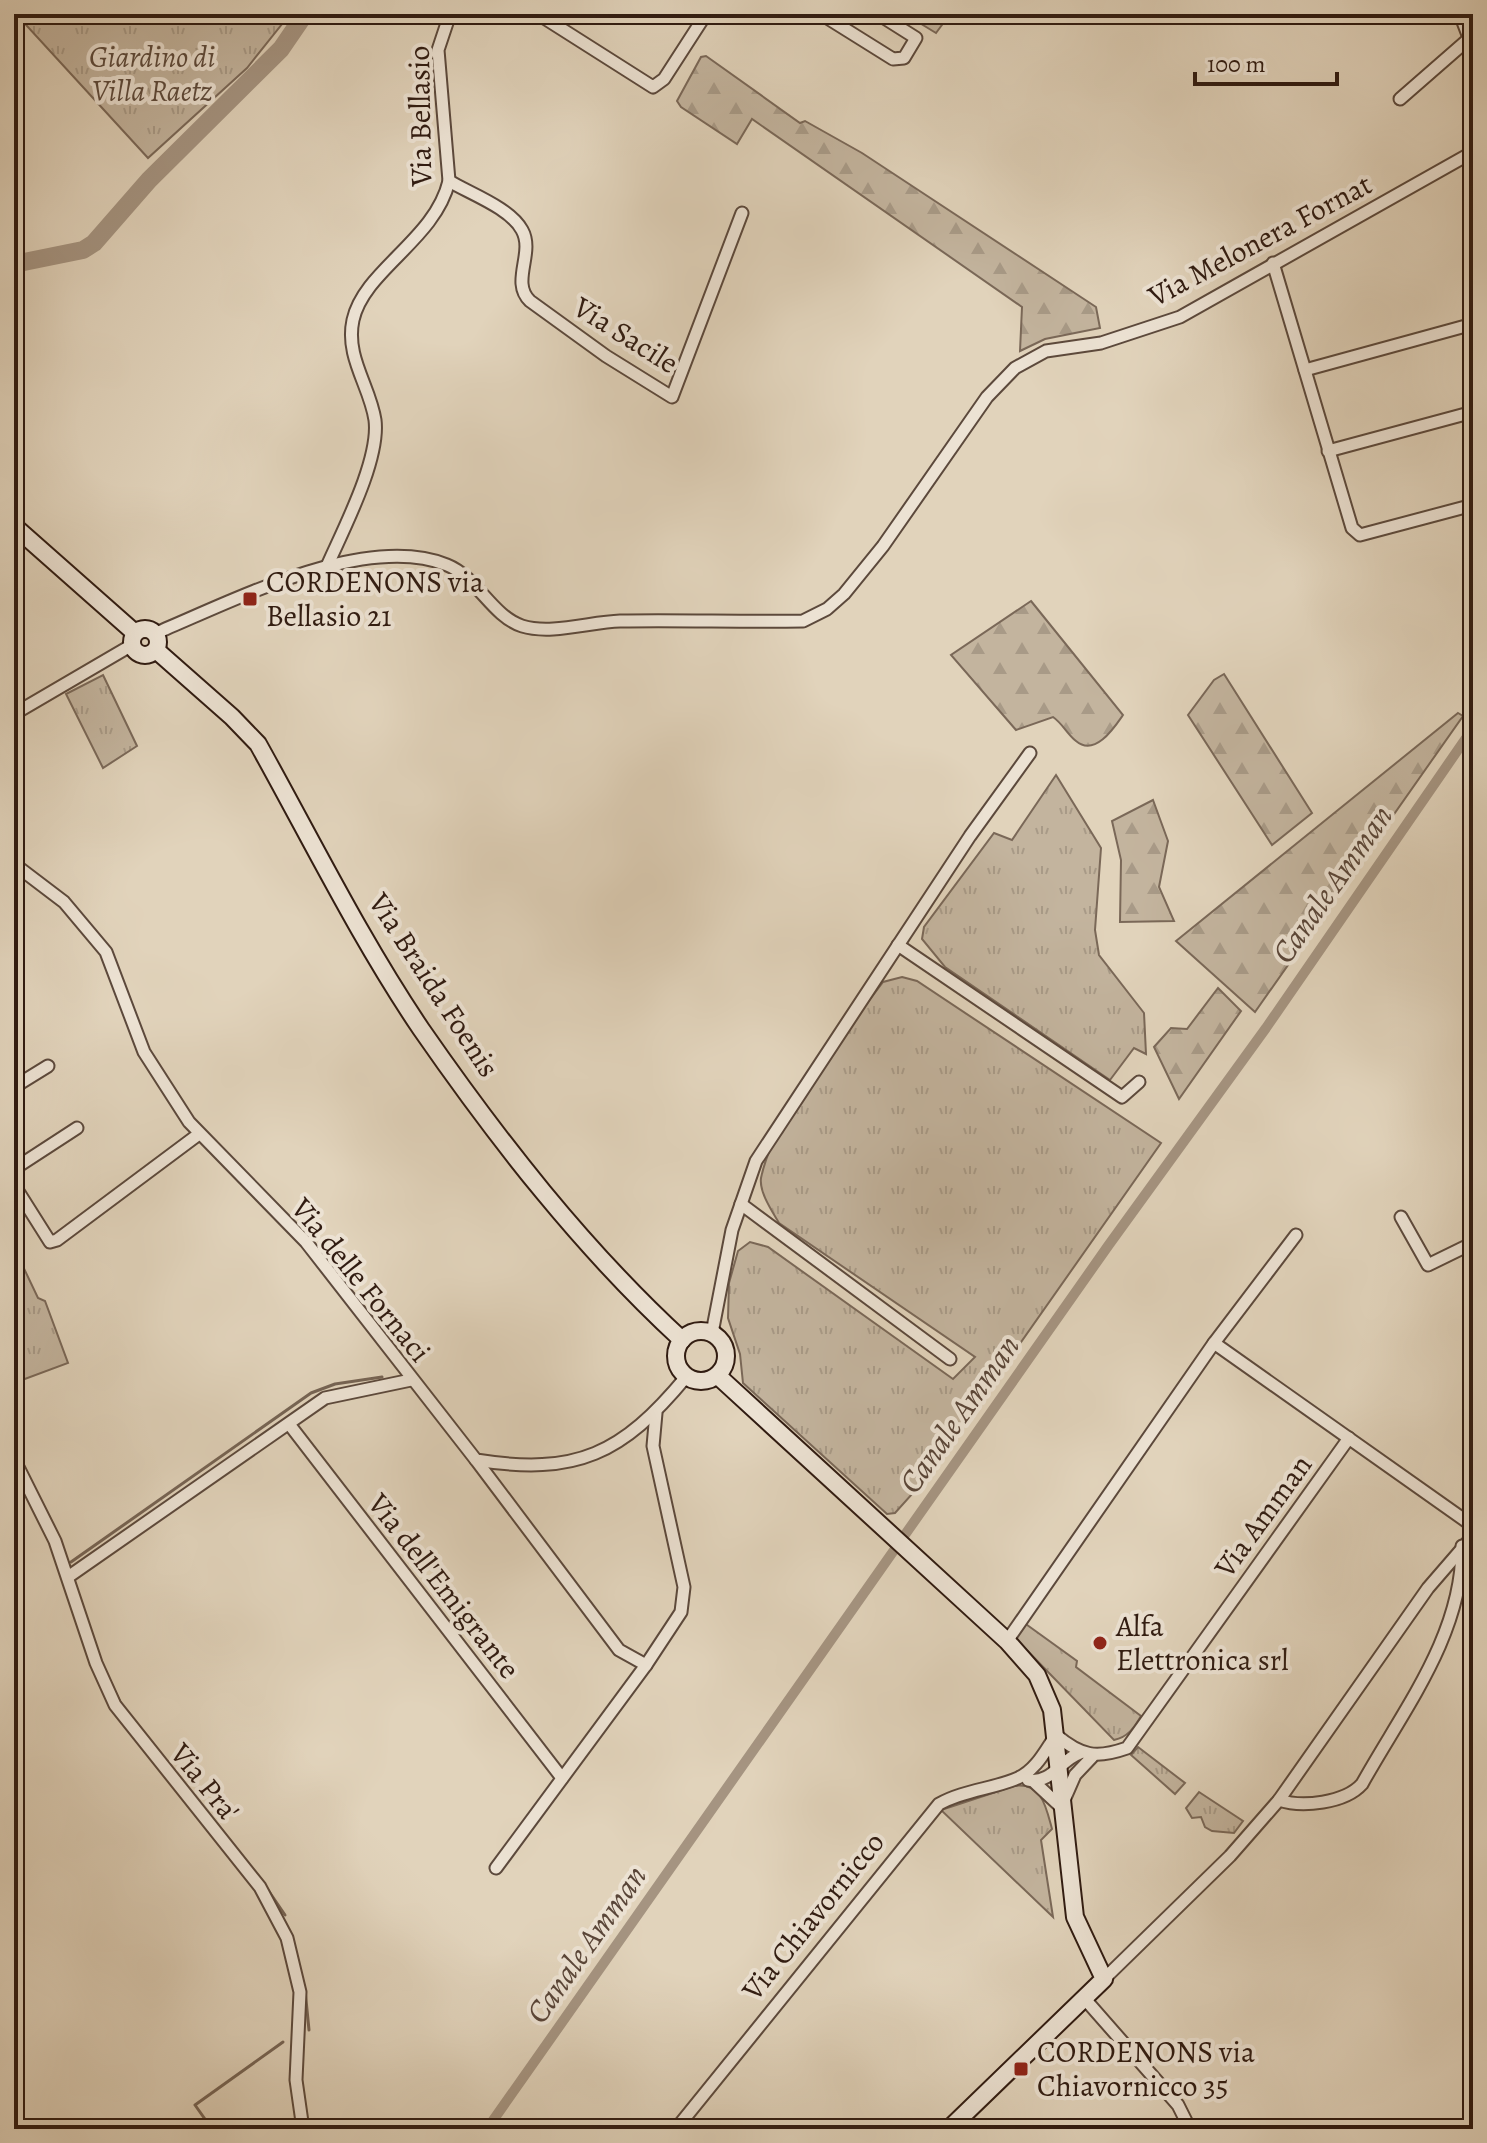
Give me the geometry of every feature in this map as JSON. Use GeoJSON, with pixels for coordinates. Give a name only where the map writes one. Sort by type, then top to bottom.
{"type":"FeatureCollection","features":[{"type":"Feature","properties":{"kind":"street","name":"Via Bellasio"},"geometry":{"type":"LineString","coordinates":[[328,564],[365,479],[375,430],[372,410],[356,368],[353,320],[365,295],[433,220],[445,200],[449,181],[438,50],[450,14]]}},
{"type":"Feature","properties":{"kind":"street"},"geometry":{"type":"LineString","coordinates":[[538,14],[653,87],[664,79],[706,14]]}},
{"type":"Feature","properties":{"kind":"street"},"geometry":{"type":"LineString","coordinates":[[821,14],[893,59],[904,58],[916,38],[878,14]]}},
{"type":"Feature","properties":{"kind":"street"},"geometry":{"type":"LineString","coordinates":[[1400,99],[1472,42],[1460,14]]}},
{"type":"Feature","properties":{"kind":"street","name":"Via Melonera Fornat"},"geometry":{"type":"LineString","coordinates":[[328,564],[395,558],[428,560],[449,566],[522,626],[545,628],[616,621],[803,621],[827,609],[844,594],[987,397],[1015,368],[1046,351],[1101,343],[1180,317],[1473,152]]}},
{"type":"Feature","properties":{"kind":"street","name":"Via Sacile"},"geometry":{"type":"LineString","coordinates":[[449,181],[513,219],[522,229],[527,241],[522,294],[606,356],[672,397],[742,213]]}},
{"type":"Feature","properties":{"kind":"street"},"geometry":{"type":"LineString","coordinates":[[1273,263],[1352,528],[1360,535],[1473,505]]}},
{"type":"Feature","properties":{"kind":"street"},"geometry":{"type":"LineString","coordinates":[[1305,370],[1473,324]]}},
{"type":"Feature","properties":{"kind":"street"},"geometry":{"type":"LineString","coordinates":[[1328,451],[1473,412]]}},
{"type":"Feature","properties":{"kind":"street"},"geometry":{"type":"LineString","coordinates":[[14,526],[134,639],[142,655],[156,642],[328,564]]}},
{"type":"Feature","properties":{"kind":"street"},"geometry":{"type":"LineString","coordinates":[[14,714],[134,639],[143,628],[156,642]]}},
{"type":"Feature","properties":{"kind":"street","name":"Via Braida Foenis"},"geometry":{"type":"LineString","coordinates":[[156,642],[258,744],[422,1029],[569,1225],[608,1269],[682,1340]]}},
{"type":"Feature","properties":{"kind":"street"},"geometry":{"type":"LineString","coordinates":[[712,1333],[694,1332],[682,1340],[676,1356],[686,1377],[702,1382],[718,1376],[726,1364],[726,1351],[712,1333],[732,1230],[756,1161],[898,945],[1030,753]]}},
{"type":"Feature","properties":{"kind":"street","name":"Via delle Fornaci"},"geometry":{"type":"LineString","coordinates":[[14,864],[64,902],[106,952],[144,1052],[199,1134],[306,1242],[619,1650],[646,1665]]}},
{"type":"Feature","properties":{"kind":"street"},"geometry":{"type":"LineString","coordinates":[[898,945],[1122,1097],[1139,1082]]}},
{"type":"Feature","properties":{"kind":"street"},"geometry":{"type":"LineString","coordinates":[[14,1087],[48,1066]]}},
{"type":"Feature","properties":{"kind":"street"},"geometry":{"type":"LineString","coordinates":[[14,1169],[77,1128]]}},
{"type":"Feature","properties":{"kind":"street"},"geometry":{"type":"LineString","coordinates":[[14,1185],[50,1242],[199,1134]]}},
{"type":"Feature","properties":{"kind":"street"},"geometry":{"type":"LineString","coordinates":[[741,1204],[950,1359]]}},
{"type":"Feature","properties":{"kind":"street"},"geometry":{"type":"LineString","coordinates":[[1401,1217],[1428,1265],[1473,1243]]}},
{"type":"Feature","properties":{"kind":"street"},"geometry":{"type":"LineString","coordinates":[[1007,1641],[1214,1343],[1296,1235]]}},
{"type":"Feature","properties":{"kind":"street","name":"Via Amman"},"geometry":{"type":"LineString","coordinates":[[1214,1343],[1473,1526]]}},
{"type":"Feature","properties":{"kind":"street"},"geometry":{"type":"LineString","coordinates":[[718,1376],[1007,1641],[1043,1687],[1056,1735],[1061,1807],[1075,1917],[1104,1979]]}},
{"type":"Feature","properties":{"kind":"street"},"geometry":{"type":"LineString","coordinates":[[476,1460],[524,1468],[592,1458],[617,1444],[656,1413],[686,1377]]}},
{"type":"Feature","properties":{"kind":"street"},"geometry":{"type":"LineString","coordinates":[[68,1577],[325,1398],[411,1380]]}},
{"type":"Feature","properties":{"kind":"street"},"geometry":{"type":"LineString","coordinates":[[496,1868],[646,1665],[681,1612],[684,1587],[653,1446],[656,1413]]}},
{"type":"Feature","properties":{"kind":"street","name":"Via dell'Emigrante"},"geometry":{"type":"LineString","coordinates":[[289,1424],[562,1778]]}},
{"type":"Feature","properties":{"kind":"street","name":"Via Amman"},"geometry":{"type":"LineString","coordinates":[[1061,1807],[1070,1783],[1092,1757],[1127,1748],[1349,1438]]}},
{"type":"Feature","properties":{"kind":"street","name":"Via Pra'"},"geometry":{"type":"LineString","coordinates":[[14,1459],[17,1475],[68,1577],[96,1663],[115,1705],[268,1899],[282,1927],[300,1992],[296,2080],[303,2129]]}},
{"type":"Feature","properties":{"kind":"street"},"geometry":{"type":"LineString","coordinates":[[949,2129],[1230,1856],[1279,1800],[1428,1588],[1473,1536]]}},
{"type":"Feature","properties":{"kind":"street"},"geometry":{"type":"LineString","coordinates":[[1279,1800],[1303,1804],[1323,1801],[1350,1793],[1362,1784],[1448,1630],[1460,1579],[1462,1546]]}},
{"type":"Feature","properties":{"kind":"street"},"geometry":{"type":"LineString","coordinates":[[1056,1735],[1080,1753],[1092,1757]]}},
{"type":"Feature","properties":{"kind":"street","name":"Via Chiavornicco"},"geometry":{"type":"LineString","coordinates":[[676,2129],[939,1804],[951,1797],[1019,1777],[1036,1764],[1056,1735]]}},
{"type":"Feature","properties":{"kind":"street"},"geometry":{"type":"LineString","coordinates":[[1033,1781],[1058,1769],[1066,1757],[1080,1753]]}},
{"type":"Feature","properties":{"kind":"street"},"geometry":{"type":"LineString","coordinates":[[1036,1764],[1058,1769],[1081,1767]]}},
{"type":"Feature","properties":{"kind":"street"},"geometry":{"type":"LineString","coordinates":[[1019,1777],[1033,1781],[1061,1807]]}},
{"type":"Feature","properties":{"kind":"street"},"geometry":{"type":"LineString","coordinates":[[1084,1998],[1178,2105],[1190,2129]]}},
{"type":"Feature","properties":{"kind":"green space","name":"Giardino di Villa Raetz"},"geometry":{"type":"Polygon","coordinates":[[[16,14],[290,14],[247,68],[148,158],[16,14]]]}},
{"type":"Feature","properties":{"kind":"green space"},"geometry":{"type":"Polygon","coordinates":[[[905,14],[950,14],[936,33],[905,14]]]}},
{"type":"Feature","properties":{"kind":"green space"},"geometry":{"type":"Polygon","coordinates":[[[706,56],[800,123],[805,121],[862,153],[1096,307],[1100,328],[1045,339],[1020,351],[1022,307],[752,119],[737,144],[681,107],[677,101],[701,57],[706,56]]]}},
{"type":"Feature","properties":{"kind":"green space"},"geometry":{"type":"Polygon","coordinates":[[[1031,601],[1123,715],[1097,743],[1090,746],[1076,741],[1053,717],[1016,730],[951,655],[1031,601]]]}},
{"type":"Feature","properties":{"kind":"green space"},"geometry":{"type":"Polygon","coordinates":[[[1224,674],[1312,813],[1272,845],[1188,715],[1214,680],[1224,674]]]}},
{"type":"Feature","properties":{"kind":"green space"},"geometry":{"type":"Polygon","coordinates":[[[103,675],[137,746],[103,768],[66,694],[103,675]]]}},
{"type":"Feature","properties":{"kind":"green space"},"geometry":{"type":"Polygon","coordinates":[[[1458,713],[1463,716],[1255,1012],[1176,941],[1458,713]]]}},
{"type":"Feature","properties":{"kind":"green space"},"geometry":{"type":"Polygon","coordinates":[[[1056,775],[1101,848],[1095,930],[1099,955],[1144,1013],[1146,1054],[1134,1048],[1110,1080],[945,967],[922,939],[924,927],[994,833],[1012,840],[1056,775]]]}},
{"type":"Feature","properties":{"kind":"green space"},"geometry":{"type":"Polygon","coordinates":[[[1153,800],[1168,841],[1159,887],[1174,921],[1120,922],[1121,860],[1112,821],[1153,800]]]}},
{"type":"Feature","properties":{"kind":"green space"},"geometry":{"type":"Polygon","coordinates":[[[902,977],[917,981],[1161,1143],[922,1483],[895,1513],[887,1514],[743,1383],[740,1354],[728,1318],[729,1283],[738,1251],[750,1242],[768,1247],[953,1379],[975,1357],[779,1223],[762,1189],[761,1178],[768,1153],[812,1076],[883,982],[902,977]]]}},
{"type":"Feature","properties":{"kind":"green space"},"geometry":{"type":"Polygon","coordinates":[[[1218,988],[1241,1011],[1179,1099],[1154,1047],[1171,1028],[1187,1029],[1218,988]]]}},
{"type":"Feature","properties":{"kind":"green space"},"geometry":{"type":"Polygon","coordinates":[[[19,1258],[38,1298],[45,1301],[68,1363],[14,1383],[14,1260],[19,1258]]]}},
{"type":"Feature","properties":{"kind":"green space"},"geometry":{"type":"Polygon","coordinates":[[[1023,1622],[1077,1661],[1076,1667],[1141,1716],[1130,1731],[1114,1740],[1014,1637],[1023,1622]]]}},
{"type":"Feature","properties":{"kind":"green space"},"geometry":{"type":"Polygon","coordinates":[[[1138,1747],[1185,1783],[1175,1794],[1131,1755],[1138,1747]]]}},
{"type":"Feature","properties":{"kind":"green space"},"geometry":{"type":"Polygon","coordinates":[[[1014,1786],[1037,1792],[1047,1812],[1052,1829],[1041,1840],[1053,1917],[941,1810],[1014,1786]]]}},
{"type":"Feature","properties":{"kind":"green space"},"geometry":{"type":"Polygon","coordinates":[[[1199,1792],[1243,1821],[1234,1833],[1212,1831],[1205,1827],[1201,1817],[1192,1818],[1186,1808],[1199,1792]]]}},
{"type":"Feature","properties":{"kind":"waterway"},"geometry":{"type":"LineString","coordinates":[[14,264],[83,250],[94,243],[149,180],[281,49],[305,14]]}},
{"type":"Feature","properties":{"kind":"waterway","name":"Canale Amman"},"geometry":{"type":"LineString","coordinates":[[487,2129],[1108,1246],[1266,1028],[1473,728]]}},
{"type":"Feature","properties":{"kind":"waterway"},"geometry":{"type":"LineString","coordinates":[[71,1562],[311,1393],[335,1384],[382,1377]]}},
{"type":"Feature","properties":{"kind":"waterway"},"geometry":{"type":"LineString","coordinates":[[115,1692],[122,1706]]}},
{"type":"Feature","properties":{"kind":"waterway"},"geometry":{"type":"LineString","coordinates":[[268,1890],[285,1915]]}},
{"type":"Feature","properties":{"kind":"waterway"},"geometry":{"type":"LineString","coordinates":[[305,1990],[309,2030]]}},
{"type":"Feature","properties":{"kind":"waterway"},"geometry":{"type":"LineString","coordinates":[[212,2129],[195,2105],[283,2042]]}},
{"type":"Feature","properties":{"kind":"place","name":"CORDENONS via Bellasio 21"},"geometry":{"type":"Point","coordinates":[250,599]}},
{"type":"Feature","properties":{"kind":"place","name":"Alfa Elettronica srl"},"geometry":{"type":"Point","coordinates":[1100,1643]}},
{"type":"Feature","properties":{"kind":"place","name":"CORDENONS via Chiavornicco 35"},"geometry":{"type":"Point","coordinates":[1021,2069]}}]}
